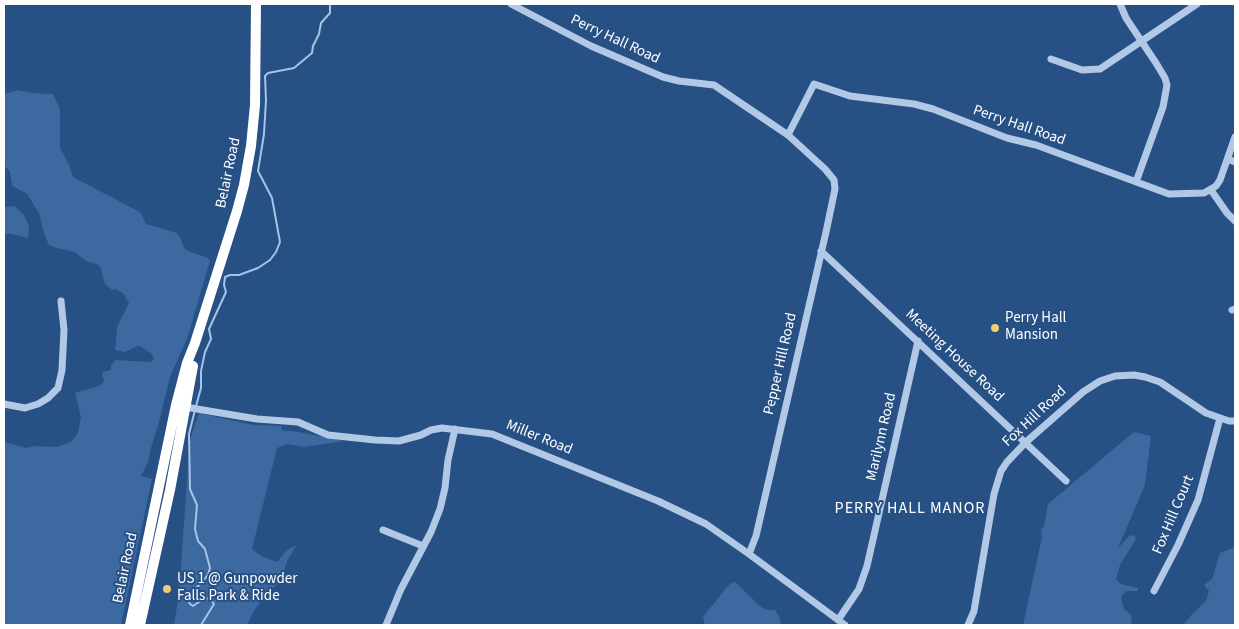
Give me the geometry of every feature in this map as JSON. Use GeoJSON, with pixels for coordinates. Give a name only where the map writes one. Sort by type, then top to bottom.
{"type":"FeatureCollection","features":[{"type":"Feature","properties":{"kind":"highway","name":"Belair Road"},"geometry":{"type":"LineString","coordinates":[[140,625],[188,407],[187,363],[196,343],[237,211],[251,146],[256,67],[256,4]]}},
{"type":"Feature","properties":{"kind":"highway","name":"Belair Road"},"geometry":{"type":"LineString","coordinates":[[130,625],[188,407]]}},
{"type":"Feature","properties":{"kind":"street","name":"Perry Hall Road"},"geometry":{"type":"LineString","coordinates":[[511,4],[591,46],[658,75],[672,80],[714,85],[788,135],[825,169],[834,180]]}},
{"type":"Feature","properties":{"kind":"street"},"geometry":{"type":"LineString","coordinates":[[1120,4],[1126,18],[1165,78],[1164,106],[1136,182]]}},
{"type":"Feature","properties":{"kind":"street"},"geometry":{"type":"LineString","coordinates":[[1051,59],[1082,70],[1094,70],[1106,66],[1197,4]]}},
{"type":"Feature","properties":{"kind":"street","name":"Perry Hall Road"},"geometry":{"type":"LineString","coordinates":[[788,135],[814,84],[850,96],[914,104],[933,109],[1007,138],[1036,145],[1169,194],[1204,193],[1211,190]]}},
{"type":"Feature","properties":{"kind":"street"},"geometry":{"type":"LineString","coordinates":[[1235,137],[1220,180],[1211,190],[1235,221]]}},
{"type":"Feature","properties":{"kind":"street"},"geometry":{"type":"LineString","coordinates":[[1228,159],[1235,162]]}},
{"type":"Feature","properties":{"kind":"street","name":"Pepper Hill Road"},"geometry":{"type":"LineString","coordinates":[[749,554],[756,536],[822,251],[835,188],[834,180]]}},
{"type":"Feature","properties":{"kind":"street","name":"Meeting House Road"},"geometry":{"type":"LineString","coordinates":[[822,251],[1066,481]]}},
{"type":"Feature","properties":{"kind":"street"},"geometry":{"type":"LineString","coordinates":[[4,404],[25,408],[38,404],[48,398],[58,388],[62,370],[64,330],[61,301]]}},
{"type":"Feature","properties":{"kind":"street","name":"Marilynn Road"},"geometry":{"type":"LineString","coordinates":[[838,620],[859,589],[867,566],[918,341]]}},
{"type":"Feature","properties":{"kind":"street","name":"Fox Hill Road"},"geometry":{"type":"LineString","coordinates":[[968,625],[974,611],[997,481],[1007,462],[1072,400],[1093,385],[1107,378],[1122,375],[1152,378],[1175,391],[1206,413],[1235,421]]}},
{"type":"Feature","properties":{"kind":"street","name":"Miller Road"},"geometry":{"type":"LineString","coordinates":[[188,407],[257,419],[298,422],[328,435],[391,442],[407,440],[431,430],[442,428],[492,434],[658,501],[706,524],[845,625]]}},
{"type":"Feature","properties":{"kind":"street","name":"Fox Hill Court"},"geometry":{"type":"LineString","coordinates":[[1154,591],[1178,545],[1198,500],[1220,418]]}},
{"type":"Feature","properties":{"kind":"street"},"geometry":{"type":"LineString","coordinates":[[386,625],[401,589],[424,546],[440,509],[455,430]]}},
{"type":"Feature","properties":{"kind":"street"},"geometry":{"type":"LineString","coordinates":[[383,530],[424,546]]}},
{"type":"Feature","properties":{"kind":"shaded area"},"geometry":{"type":"Polygon","coordinates":[[[18,90],[53,94],[60,109],[60,148],[73,177],[140,212],[146,224],[177,233],[184,248],[208,258],[210,261],[187,339],[170,377],[148,462],[141,476],[152,479],[121,625],[4,625],[4,442],[26,448],[35,446],[57,447],[71,442],[78,433],[81,417],[75,393],[99,386],[104,382],[102,372],[111,370],[115,360],[149,362],[154,360],[152,354],[140,346],[125,352],[115,350],[117,327],[129,303],[123,293],[115,289],[112,290],[105,284],[100,266],[97,264],[86,261],[75,252],[49,245],[39,213],[27,194],[12,186],[10,172],[4,165],[4,94],[18,90]]]}},
{"type":"Feature","properties":{"kind":"shaded area"},"geometry":{"type":"Polygon","coordinates":[[[15,206],[24,215],[29,226],[28,238],[4,234],[4,207],[15,206]]]}},
{"type":"Feature","properties":{"kind":"shaded area"},"geometry":{"type":"Polygon","coordinates":[[[199,413],[253,425],[282,426],[281,430],[344,441],[304,447],[287,444],[277,448],[252,549],[261,556],[277,562],[287,550],[297,545],[288,559],[280,582],[265,595],[247,625],[174,625],[179,593],[190,439],[199,413]]]}},
{"type":"Feature","properties":{"kind":"shaded area"},"geometry":{"type":"Polygon","coordinates":[[[1134,432],[1151,436],[1145,485],[1118,548],[1130,535],[1135,536],[1136,539],[1120,565],[1116,579],[1121,584],[1138,588],[1138,591],[1127,591],[1121,598],[1124,609],[1131,615],[1132,625],[1023,625],[1042,537],[1041,529],[1044,526],[1048,504],[1134,432]]]}},
{"type":"Feature","properties":{"kind":"shaded area"},"geometry":{"type":"Polygon","coordinates":[[[1235,547],[1235,625],[1183,625],[1206,601],[1209,591],[1204,585],[1212,579],[1220,553],[1235,547]]]}},
{"type":"Feature","properties":{"kind":"shaded area"},"geometry":{"type":"Polygon","coordinates":[[[735,582],[761,607],[775,610],[780,618],[781,625],[705,625],[703,617],[726,588],[735,582]]]}},
{"type":"Feature","properties":{"kind":"waterway"},"geometry":{"type":"LineString","coordinates":[[196,406],[201,388],[201,371],[205,352],[211,339],[209,329],[226,292],[224,285],[225,277],[239,275],[258,268],[270,260],[280,242],[272,198],[258,171],[264,134],[265,76],[268,73],[294,68],[312,53],[321,23],[330,13],[330,4]]}},
{"type":"Feature","properties":{"kind":"waterway"},"geometry":{"type":"LineString","coordinates":[[195,410],[189,434],[190,489],[197,505],[195,529],[198,541],[205,549],[210,568],[208,575],[188,600],[193,606],[205,598],[210,599],[214,604],[201,625]]}},
{"type":"Feature","properties":{"kind":"place","name":"Perry Hall Mansion"},"geometry":{"type":"Point","coordinates":[995,328]}},
{"type":"Feature","properties":{"kind":"place","name":"US 1 @ Gunpowder Falls Park & Ride"},"geometry":{"type":"Point","coordinates":[167,589]}},
{"type":"Feature","properties":{"kind":"district","name":"PERRY HALL MANOR"},"geometry":{"type":"Point","coordinates":[910,509]}}]}
